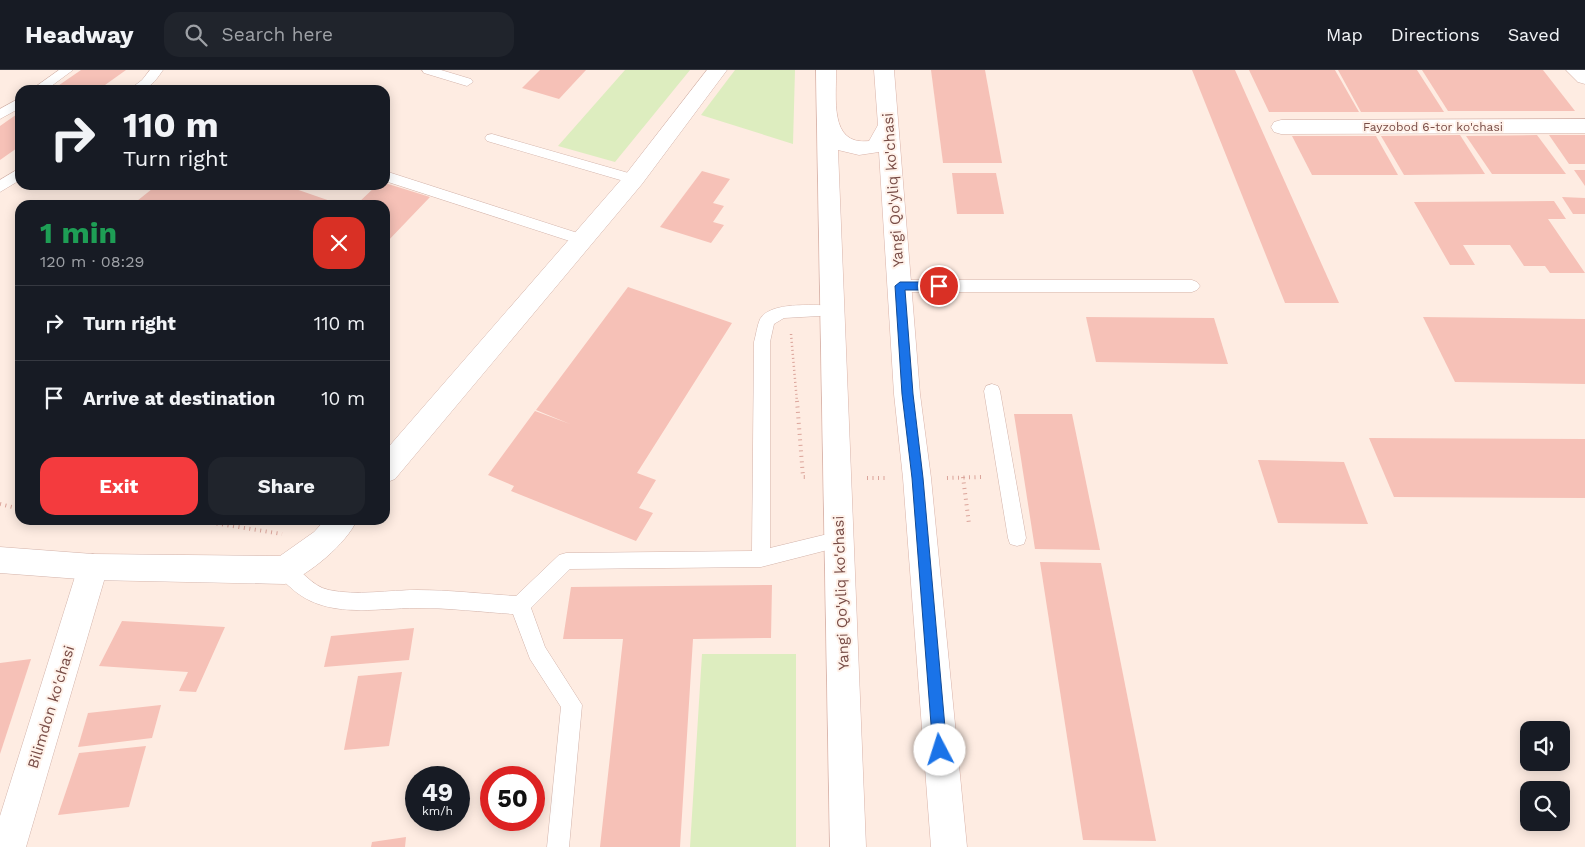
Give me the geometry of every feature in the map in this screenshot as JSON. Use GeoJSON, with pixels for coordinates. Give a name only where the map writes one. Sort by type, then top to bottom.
{"type":"FeatureCollection","features":[{"type":"Feature","properties":{"kind":"main road"},"geometry":{"type":"LineString","coordinates":[[390,465],[634,180],[718,70]]}},
{"type":"Feature","properties":{"kind":"main road","name":"Yangi Qo'yliq ko'chasi"},"geometry":{"type":"LineString","coordinates":[[826,70],[830,311],[840,539],[848,847]]}},
{"type":"Feature","properties":{"kind":"main road","name":"Yangi Qo'yliq ko'chasi"},"geometry":{"type":"LineString","coordinates":[[884,70],[907,394],[918,478],[948,847]]}},
{"type":"Feature","properties":{"kind":"main road"},"geometry":{"type":"LineString","coordinates":[[1576,70],[1585,78]]}},
{"type":"Feature","properties":{"kind":"main road"},"geometry":{"type":"LineString","coordinates":[[827,123],[833,136],[842,145],[856,149],[876,146],[884,136],[888,125]]}},
{"type":"Feature","properties":{"kind":"main road","name":"Fayzobod 6-tor ko'chasi"},"geometry":{"type":"LineString","coordinates":[[1281,127],[1585,126]]}},
{"type":"Feature","properties":{"kind":"main road"},"geometry":{"type":"LineString","coordinates":[[0,560],[93,567],[285,570],[306,556],[334,531]]}},
{"type":"Feature","properties":{"kind":"main road","name":"Bilimdon ko'chasi"},"geometry":{"type":"LineString","coordinates":[[8,847],[93,567]]}},
{"type":"Feature","properties":{"kind":"lane"},"geometry":{"type":"LineString","coordinates":[[44,85],[67,70]]}},
{"type":"Feature","properties":{"kind":"lane"},"geometry":{"type":"LineString","coordinates":[[142,85],[157,70]]}},
{"type":"Feature","properties":{"kind":"lane"},"geometry":{"type":"LineString","coordinates":[[428,70],[467,82]]}},
{"type":"Feature","properties":{"kind":"lane"},"geometry":{"type":"LineString","coordinates":[[0,116],[15,106]]}},
{"type":"Feature","properties":{"kind":"lane"},"geometry":{"type":"LineString","coordinates":[[492,138],[634,180]]}},
{"type":"Feature","properties":{"kind":"lane"},"geometry":{"type":"LineString","coordinates":[[0,187],[15,176]]}},
{"type":"Feature","properties":{"kind":"lane"},"geometry":{"type":"LineString","coordinates":[[390,178],[582,240]]}},
{"type":"Feature","properties":{"kind":"lane"},"geometry":{"type":"LineString","coordinates":[[900,286],[1192,286]]}},
{"type":"Feature","properties":{"kind":"lane"},"geometry":{"type":"LineString","coordinates":[[760,559],[762,342],[767,321],[782,312],[830,311]]}},
{"type":"Feature","properties":{"kind":"lane"},"geometry":{"type":"LineString","coordinates":[[992,391],[1017,538]]}},
{"type":"Feature","properties":{"kind":"lane"},"geometry":{"type":"LineString","coordinates":[[285,570],[309,592],[330,599],[418,599],[520,605],[566,561],[760,559],[840,539]]}},
{"type":"Feature","properties":{"kind":"lane"},"geometry":{"type":"LineString","coordinates":[[520,605],[537,652],[572,705],[558,847]]}},
{"type":"Feature","properties":{"kind":"path"},"geometry":{"type":"LineString","coordinates":[[790,312],[803,477],[987,477]]}},
{"type":"Feature","properties":{"kind":"path"},"geometry":{"type":"LineString","coordinates":[[963,477],[969,524]]}},
{"type":"Feature","properties":{"kind":"path"},"geometry":{"type":"LineString","coordinates":[[0,504],[15,508]]}},
{"type":"Feature","properties":{"kind":"path"},"geometry":{"type":"LineString","coordinates":[[258,525],[334,531]]}},
{"type":"Feature","properties":{"kind":"green space"},"geometry":{"type":"Polygon","coordinates":[[[625,70],[690,70],[615,162],[558,146],[625,70]]]}},
{"type":"Feature","properties":{"kind":"green space"},"geometry":{"type":"Polygon","coordinates":[[[735,70],[795,70],[793,144],[701,115],[735,70]]]}},
{"type":"Feature","properties":{"kind":"green space"},"geometry":{"type":"Polygon","coordinates":[[[702,654],[796,654],[796,847],[690,847],[702,654]]]}},
{"type":"Feature","properties":{"kind":"building"},"geometry":{"type":"Polygon","coordinates":[[[81,70],[126,70],[105,85],[59,85],[81,70]]]}},
{"type":"Feature","properties":{"kind":"building"},"geometry":{"type":"Polygon","coordinates":[[[540,70],[586,70],[559,99],[522,88],[540,70]]]}},
{"type":"Feature","properties":{"kind":"building"},"geometry":{"type":"Polygon","coordinates":[[[931,70],[985,70],[1002,163],[943,163],[931,70]]]}},
{"type":"Feature","properties":{"kind":"building"},"geometry":{"type":"Polygon","coordinates":[[[1192,70],[1235,70],[1339,303],[1285,303],[1192,70]]]}},
{"type":"Feature","properties":{"kind":"building"},"geometry":{"type":"Polygon","coordinates":[[[1249,70],[1335,70],[1359,112],[1269,112],[1249,70]]]}},
{"type":"Feature","properties":{"kind":"building"},"geometry":{"type":"Polygon","coordinates":[[[1338,70],[1417,70],[1444,112],[1361,112],[1338,70]]]}},
{"type":"Feature","properties":{"kind":"building"},"geometry":{"type":"Polygon","coordinates":[[[1422,70],[1543,70],[1575,111],[1448,111],[1422,70]]]}},
{"type":"Feature","properties":{"kind":"building"},"geometry":{"type":"Polygon","coordinates":[[[15,116],[15,150],[0,160],[0,126],[15,116]]]}},
{"type":"Feature","properties":{"kind":"building"},"geometry":{"type":"Polygon","coordinates":[[[1460,135],[1485,174],[1404,175],[1381,136],[1460,135]]]}},
{"type":"Feature","properties":{"kind":"building"},"geometry":{"type":"Polygon","coordinates":[[[1537,135],[1566,174],[1492,174],[1466,136],[1537,135]]]}},
{"type":"Feature","properties":{"kind":"building"},"geometry":{"type":"Polygon","coordinates":[[[1549,135],[1585,135],[1585,164],[1569,164],[1549,135]]]}},
{"type":"Feature","properties":{"kind":"building"},"geometry":{"type":"Polygon","coordinates":[[[1292,136],[1376,136],[1398,175],[1312,175],[1292,136]]]}},
{"type":"Feature","properties":{"kind":"building"},"geometry":{"type":"Polygon","coordinates":[[[1574,170],[1585,170],[1585,186],[1574,170]]]}},
{"type":"Feature","properties":{"kind":"building"},"geometry":{"type":"Polygon","coordinates":[[[702,171],[730,179],[713,203],[724,206],[713,222],[724,225],[711,243],[660,227],[702,171]]]}},
{"type":"Feature","properties":{"kind":"building"},"geometry":{"type":"Polygon","coordinates":[[[952,173],[996,173],[1004,214],[957,214],[952,173]]]}},
{"type":"Feature","properties":{"kind":"building"},"geometry":{"type":"Polygon","coordinates":[[[390,185],[430,197],[390,239],[390,200],[361,200],[372,190],[390,190],[390,185]]]}},
{"type":"Feature","properties":{"kind":"building"},"geometry":{"type":"Polygon","coordinates":[[[151,190],[298,190],[328,200],[138,200],[151,190]]]}},
{"type":"Feature","properties":{"kind":"building"},"geometry":{"type":"Polygon","coordinates":[[[1562,197],[1585,198],[1585,214],[1573,214],[1562,197]]]}},
{"type":"Feature","properties":{"kind":"building"},"geometry":{"type":"Polygon","coordinates":[[[1554,201],[1566,219],[1548,219],[1585,273],[1550,273],[1545,266],[1524,266],[1510,245],[1463,245],[1475,265],[1450,265],[1414,202],[1554,201]]]}},
{"type":"Feature","properties":{"kind":"building"},"geometry":{"type":"Polygon","coordinates":[[[628,287],[732,323],[637,473],[656,480],[639,508],[653,513],[636,541],[511,491],[514,486],[488,475],[535,411],[570,424],[536,410],[628,287]]]}},
{"type":"Feature","properties":{"kind":"building"},"geometry":{"type":"Polygon","coordinates":[[[1086,317],[1214,318],[1228,364],[1096,362],[1086,317]]]}},
{"type":"Feature","properties":{"kind":"building"},"geometry":{"type":"Polygon","coordinates":[[[1423,317],[1585,319],[1585,384],[1455,382],[1423,317]]]}},
{"type":"Feature","properties":{"kind":"building"},"geometry":{"type":"Polygon","coordinates":[[[1014,414],[1072,414],[1100,550],[1035,549],[1014,414]]]}},
{"type":"Feature","properties":{"kind":"building"},"geometry":{"type":"Polygon","coordinates":[[[1369,438],[1585,439],[1585,498],[1394,497],[1369,438]]]}},
{"type":"Feature","properties":{"kind":"building"},"geometry":{"type":"Polygon","coordinates":[[[1258,460],[1344,462],[1368,524],[1278,523],[1258,460]]]}},
{"type":"Feature","properties":{"kind":"building"},"geometry":{"type":"Polygon","coordinates":[[[1040,562],[1101,563],[1156,841],[1083,840],[1040,562]]]}},
{"type":"Feature","properties":{"kind":"building"},"geometry":{"type":"Polygon","coordinates":[[[772,585],[771,638],[693,639],[680,847],[600,847],[623,639],[563,639],[571,587],[772,585]]]}},
{"type":"Feature","properties":{"kind":"building"},"geometry":{"type":"Polygon","coordinates":[[[122,621],[225,627],[196,692],[179,691],[188,672],[99,666],[122,621]]]}},
{"type":"Feature","properties":{"kind":"building"},"geometry":{"type":"Polygon","coordinates":[[[414,628],[409,660],[324,667],[331,636],[414,628]]]}},
{"type":"Feature","properties":{"kind":"building"},"geometry":{"type":"Polygon","coordinates":[[[31,659],[0,754],[0,663],[31,659]]]}},
{"type":"Feature","properties":{"kind":"building"},"geometry":{"type":"Polygon","coordinates":[[[402,672],[389,746],[344,750],[358,676],[402,672]]]}},
{"type":"Feature","properties":{"kind":"building"},"geometry":{"type":"Polygon","coordinates":[[[161,705],[152,738],[78,747],[88,713],[161,705]]]}},
{"type":"Feature","properties":{"kind":"building"},"geometry":{"type":"Polygon","coordinates":[[[146,746],[129,807],[58,815],[79,753],[146,746]]]}},
{"type":"Feature","properties":{"kind":"building"},"geometry":{"type":"Polygon","coordinates":[[[406,837],[405,847],[371,847],[372,842],[406,837]]]}},
{"type":"Feature","properties":{"kind":"route"},"geometry":{"type":"LineString","coordinates":[[939,286],[900,286],[907,394],[918,478],[940,750]]}}]}
